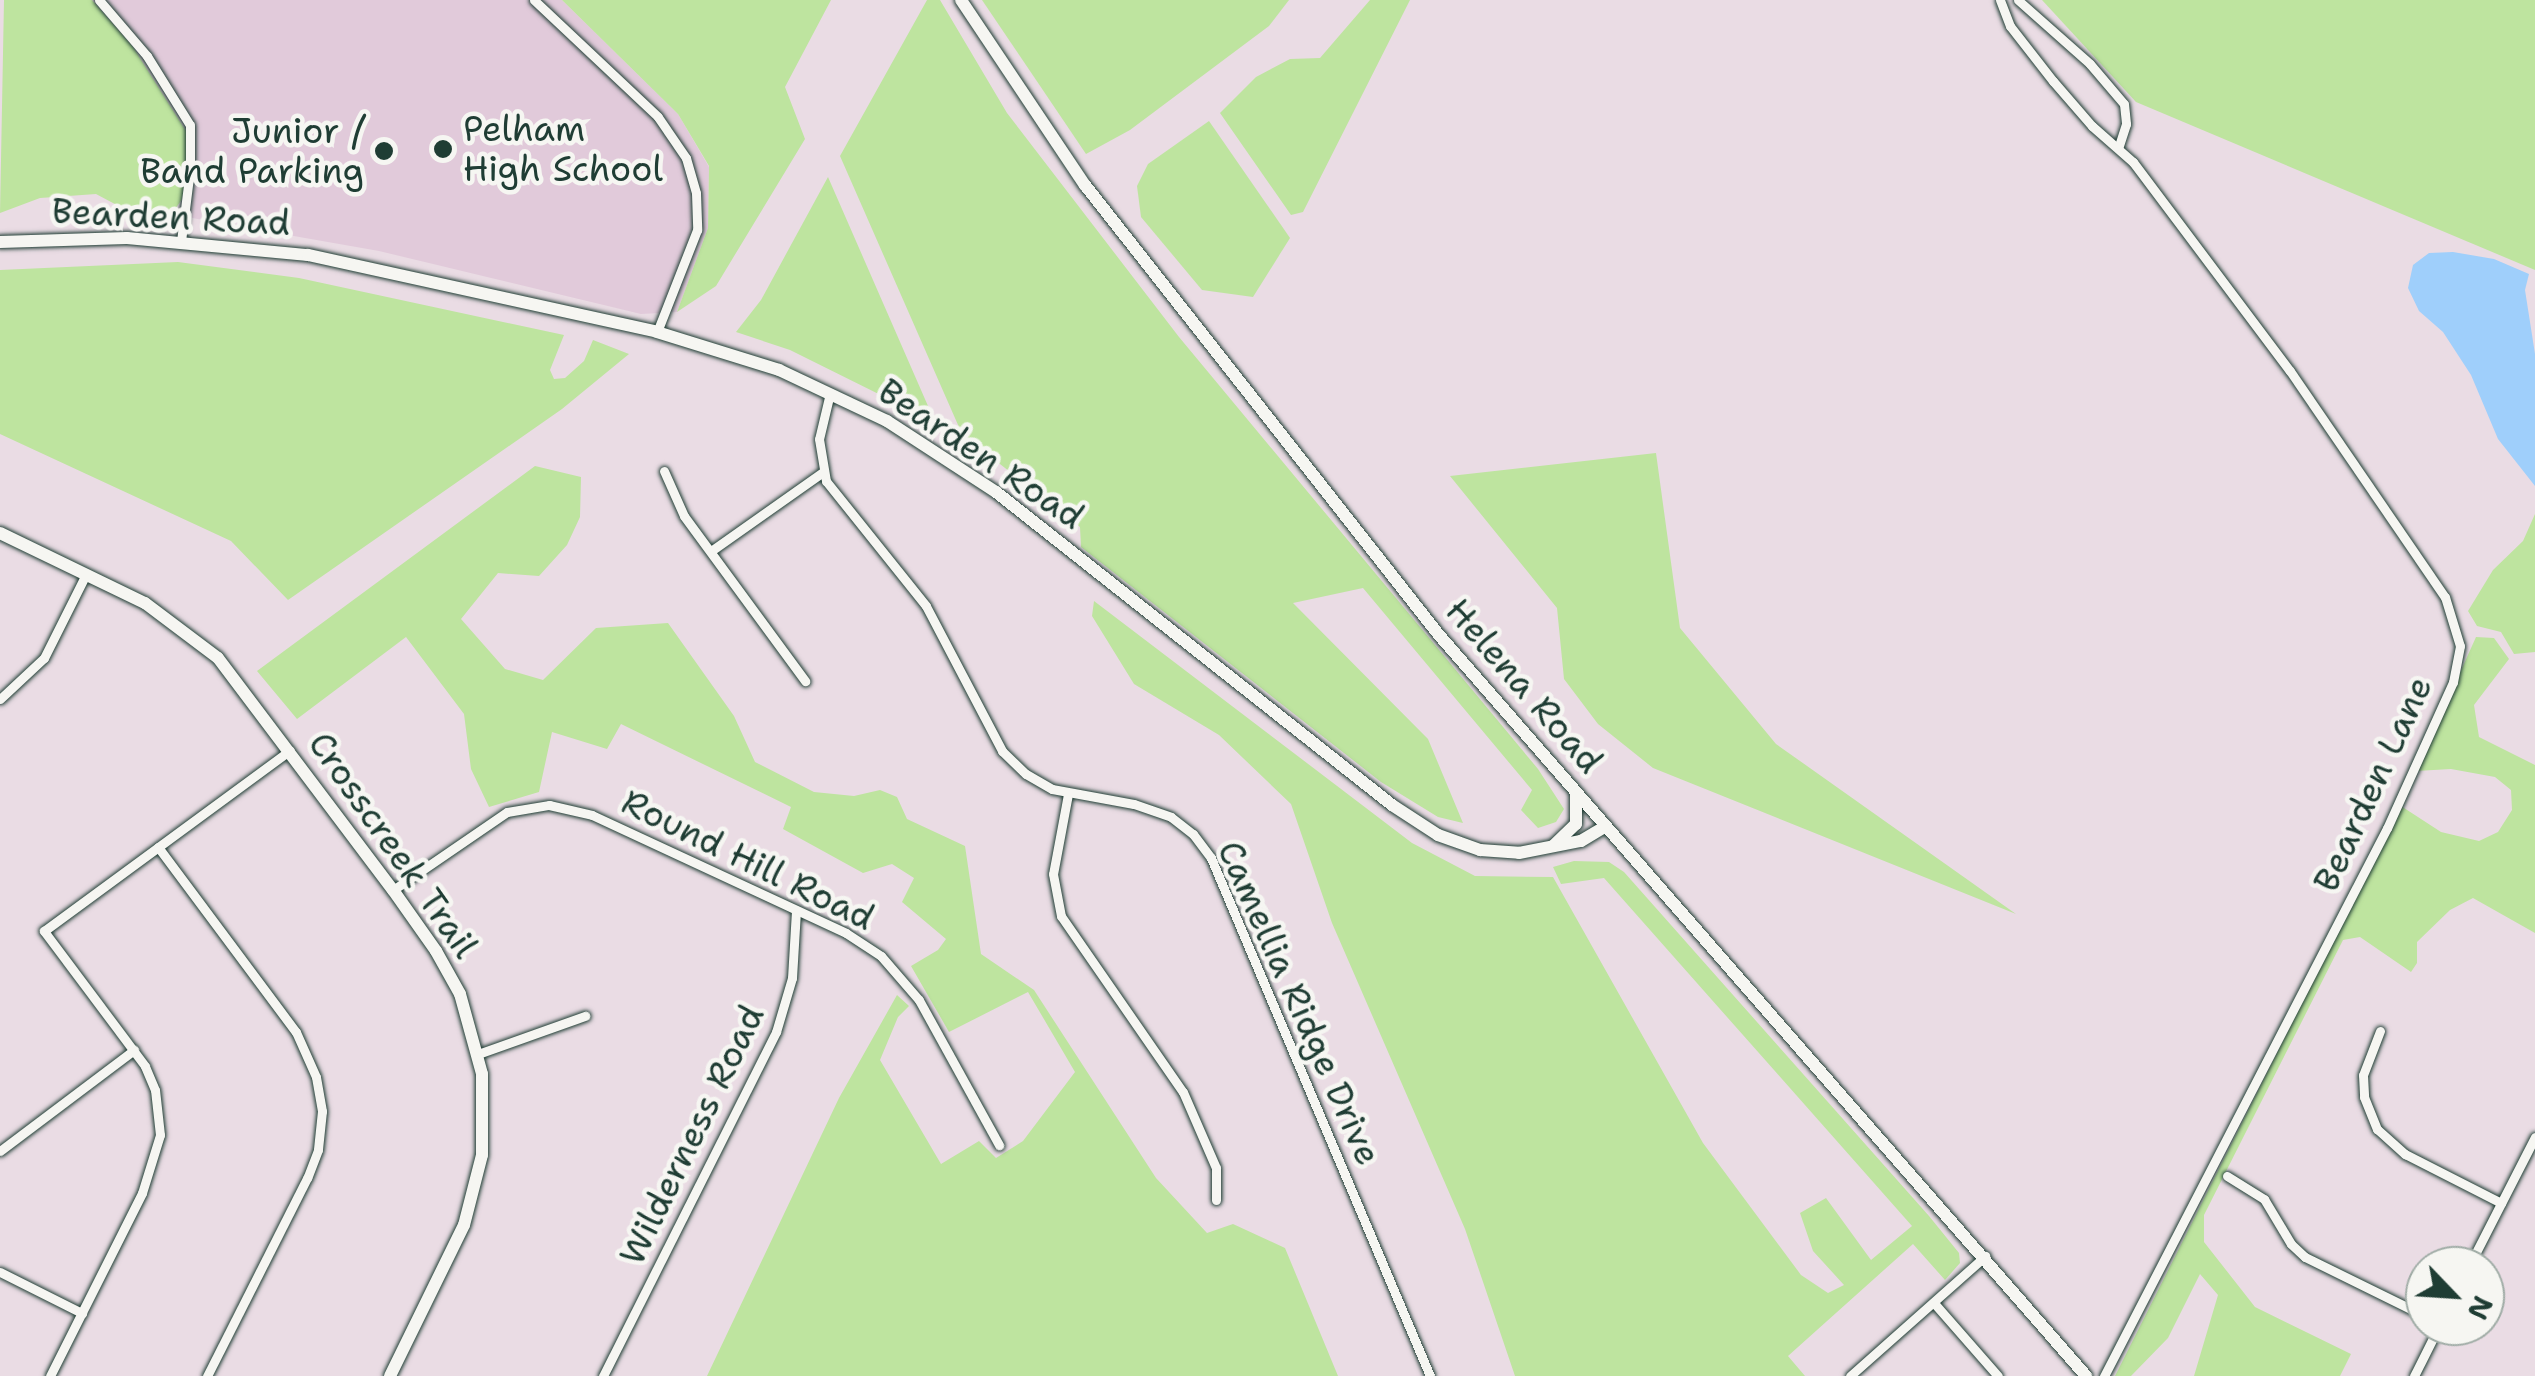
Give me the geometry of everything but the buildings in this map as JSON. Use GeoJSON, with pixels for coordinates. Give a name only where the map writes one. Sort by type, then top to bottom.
{"type":"FeatureCollection","features":[{"type":"Feature","properties":{"kind":"street"},"geometry":{"type":"LineString","coordinates":[[99,0],[147,56],[190,125],[190,168],[181,241]]}},
{"type":"Feature","properties":{"kind":"street"},"geometry":{"type":"LineString","coordinates":[[534,0],[667,126],[691,173],[697,230],[657,332]]}},
{"type":"Feature","properties":{"kind":"street","name":"Helena Road"},"geometry":{"type":"LineString","coordinates":[[960,0],[1059,150],[1438,635],[2086,1376]]}},
{"type":"Feature","properties":{"kind":"street","name":"Bearden Lane"},"geometry":{"type":"LineString","coordinates":[[2000,0],[2010,26],[2053,81],[2118,148],[2270,342],[2445,597],[2460,646],[2453,682],[2387,828],[2104,1376]]}},
{"type":"Feature","properties":{"kind":"street"},"geometry":{"type":"LineString","coordinates":[[2018,0],[2090,64],[2124,104],[2126,124],[2118,148]]}},
{"type":"Feature","properties":{"kind":"street","name":"Bearden Road"},"geometry":{"type":"LineString","coordinates":[[0,242],[68,238],[181,241],[338,260],[657,332],[734,354],[830,392],[920,441],[1025,512],[1410,819],[1449,840],[1480,850],[1518,853],[1590,838],[1606,826]]}},
{"type":"Feature","properties":{"kind":"street"},"geometry":{"type":"LineString","coordinates":[[711,551],[824,472],[819,439],[830,392]]}},
{"type":"Feature","properties":{"kind":"street"},"geometry":{"type":"LineString","coordinates":[[664,471],[684,516],[806,681]]}},
{"type":"Feature","properties":{"kind":"street","name":"Camellia Ridge Drive"},"geometry":{"type":"LineString","coordinates":[[824,472],[834,494],[926,606],[1002,751],[1026,774],[1068,794],[1158,811],[1183,826],[1212,858],[1430,1376]]}},
{"type":"Feature","properties":{"kind":"street","name":"Crosscreek Trail"},"geometry":{"type":"LineString","coordinates":[[0,534],[145,604],[204,646],[254,701],[448,971],[478,1054],[484,1136],[477,1179],[455,1245],[390,1376]]}},
{"type":"Feature","properties":{"kind":"street"},"geometry":{"type":"LineString","coordinates":[[0,698],[44,658],[86,574]]}},
{"type":"Feature","properties":{"kind":"street"},"geometry":{"type":"LineString","coordinates":[[50,1376],[142,1194],[157,1153],[160,1124],[156,1090],[134,1050],[44,931],[290,750]]}},
{"type":"Feature","properties":{"kind":"street"},"geometry":{"type":"LineString","coordinates":[[1068,794],[1053,874],[1061,916],[1183,1092],[1216,1168],[1216,1200]]}},
{"type":"Feature","properties":{"kind":"street"},"geometry":{"type":"LineString","coordinates":[[1548,849],[1576,824],[1576,794]]}},
{"type":"Feature","properties":{"kind":"street","name":"Round Hill Road"},"geometry":{"type":"LineString","coordinates":[[392,890],[490,819],[523,807],[549,805],[604,820],[863,943],[897,970],[920,1000],[999,1145]]}},
{"type":"Feature","properties":{"kind":"street"},"geometry":{"type":"LineString","coordinates":[[158,847],[304,1044],[322,1111],[312,1166],[207,1376]]}},
{"type":"Feature","properties":{"kind":"street","name":"Wilderness Road"},"geometry":{"type":"LineString","coordinates":[[603,1376],[776,1032],[789,992],[796,910]]}},
{"type":"Feature","properties":{"kind":"street"},"geometry":{"type":"LineString","coordinates":[[478,1054],[585,1016]]}},
{"type":"Feature","properties":{"kind":"street"},"geometry":{"type":"LineString","coordinates":[[2380,1031],[2363,1075],[2364,1097],[2376,1129],[2405,1154],[2501,1203]]}},
{"type":"Feature","properties":{"kind":"street"},"geometry":{"type":"LineString","coordinates":[[0,1151],[134,1050]]}},
{"type":"Feature","properties":{"kind":"street"},"geometry":{"type":"LineString","coordinates":[[2479,1246],[2535,1137]]}},
{"type":"Feature","properties":{"kind":"street"},"geometry":{"type":"LineString","coordinates":[[2227,1176],[2264,1199],[2292,1244],[2306,1257],[2405,1306]]}},
{"type":"Feature","properties":{"kind":"street"},"geometry":{"type":"LineString","coordinates":[[1850,1376],[1985,1256]]}},
{"type":"Feature","properties":{"kind":"street"},"geometry":{"type":"LineString","coordinates":[[0,1272],[82,1313]]}},
{"type":"Feature","properties":{"kind":"street"},"geometry":{"type":"LineString","coordinates":[[1934,1303],[1998,1376]]}},
{"type":"Feature","properties":{"kind":"street"},"geometry":{"type":"LineString","coordinates":[[2414,1376],[2429,1346]]}},
{"type":"Feature","properties":{"kind":"street"},"geometry":{"type":"LineString","coordinates":[[1863,1365],[1873,1376]]}},
{"type":"Feature","properties":{"kind":"shaded area","name":"Pelham High School"},"geometry":{"type":"Polygon","coordinates":[[[92,0],[562,0],[678,114],[709,167],[708,228],[677,312],[641,314],[379,251],[175,215],[182,199],[92,0]]]}},
{"type":"Feature","properties":{"kind":"green space"},"geometry":{"type":"Polygon","coordinates":[[[4,0],[92,0],[133,47],[186,131],[188,168],[182,199],[166,223],[143,219],[96,194],[40,198],[0,213],[4,0]]]}},
{"type":"Feature","properties":{"kind":"green space"},"geometry":{"type":"Polygon","coordinates":[[[562,0],[831,0],[785,87],[805,139],[716,286],[677,312],[708,228],[709,166],[678,114],[562,0]]]}},
{"type":"Feature","properties":{"kind":"green space"},"geometry":{"type":"Polygon","coordinates":[[[927,0],[940,0],[1007,113],[1179,337],[1538,769],[1564,809],[1556,822],[1538,828],[1521,810],[1532,790],[1363,588],[1293,603],[1428,739],[1463,823],[1438,817],[1381,782],[1081,547],[1080,527],[962,434],[840,156],[927,0]]]}},
{"type":"Feature","properties":{"kind":"green space"},"geometry":{"type":"Polygon","coordinates":[[[982,0],[1289,0],[1269,26],[1130,130],[1086,154],[982,0]]]}},
{"type":"Feature","properties":{"kind":"green space"},"geometry":{"type":"Polygon","coordinates":[[[1370,0],[1410,0],[1303,212],[1291,215],[1220,113],[1256,77],[1290,59],[1320,58],[1370,0]]]}},
{"type":"Feature","properties":{"kind":"green space"},"geometry":{"type":"Polygon","coordinates":[[[2042,0],[2535,0],[2535,270],[2136,102],[2042,0]]]}},
{"type":"Feature","properties":{"kind":"green space"},"geometry":{"type":"Polygon","coordinates":[[[1209,121],[1290,238],[1253,297],[1202,290],[1141,217],[1137,186],[1148,164],[1209,121]]]}},
{"type":"Feature","properties":{"kind":"green space"},"geometry":{"type":"Polygon","coordinates":[[[828,177],[935,422],[790,350],[736,332],[761,300],[828,177]]]}},
{"type":"Feature","properties":{"kind":"green space"},"geometry":{"type":"Polygon","coordinates":[[[178,262],[299,278],[564,335],[550,370],[554,379],[565,378],[584,361],[593,340],[629,354],[562,409],[288,600],[231,541],[0,434],[0,270],[178,262]]]}},
{"type":"Feature","properties":{"kind":"green space"},"geometry":{"type":"Polygon","coordinates":[[[1656,453],[1680,628],[1776,744],[2016,914],[1653,768],[1598,724],[1564,679],[1557,608],[1450,476],[1656,453]]]}},
{"type":"Feature","properties":{"kind":"green space"},"geometry":{"type":"Polygon","coordinates":[[[535,466],[581,477],[580,517],[567,545],[539,576],[498,573],[461,619],[505,669],[543,680],[596,628],[668,623],[734,716],[755,762],[814,792],[854,796],[880,790],[897,797],[907,819],[965,846],[981,954],[1034,990],[1156,1178],[1207,1233],[1233,1224],[1285,1248],[1338,1376],[707,1376],[839,1098],[897,995],[909,1006],[898,1017],[880,1060],[941,1164],[979,1141],[996,1158],[1023,1141],[1075,1072],[1028,992],[949,1032],[911,966],[938,950],[946,939],[902,902],[914,878],[892,864],[863,873],[783,829],[791,807],[621,724],[607,749],[552,732],[539,792],[489,807],[471,769],[464,714],[406,637],[297,719],[257,671],[535,466]]]}},
{"type":"Feature","properties":{"kind":"green space"},"geometry":{"type":"Polygon","coordinates":[[[2535,514],[2535,652],[2514,654],[2501,632],[2477,626],[2468,611],[2493,570],[2523,541],[2535,514]]]}},
{"type":"Feature","properties":{"kind":"green space"},"geometry":{"type":"Polygon","coordinates":[[[1094,601],[1412,843],[1475,876],[1553,877],[1703,1143],[1801,1275],[1828,1293],[1844,1285],[1813,1251],[1800,1213],[1826,1198],[1871,1260],[1912,1226],[1604,878],[1561,884],[1553,867],[1574,861],[1609,862],[1624,872],[1929,1216],[1959,1253],[1960,1263],[1945,1280],[1913,1244],[1788,1356],[1805,1376],[1515,1376],[1465,1229],[1332,923],[1291,804],[1219,735],[1134,684],[1092,616],[1094,601]]]}},
{"type":"Feature","properties":{"kind":"green space"},"geometry":{"type":"Polygon","coordinates":[[[2476,637],[2494,638],[2509,659],[2474,705],[2479,737],[2535,765],[2535,933],[2473,898],[2450,910],[2417,942],[2417,963],[2411,972],[2360,937],[2343,940],[2204,1215],[2204,1242],[2255,1307],[2351,1354],[2340,1376],[2194,1376],[2218,1295],[2200,1274],[2168,1338],[2131,1376],[2115,1376],[2401,806],[2441,832],[2479,841],[2498,832],[2512,810],[2511,790],[2495,777],[2451,769],[2416,771],[2476,637]]]}},
{"type":"Feature","properties":{"kind":"water"},"geometry":{"type":"Polygon","coordinates":[[[2453,252],[2494,259],[2529,274],[2525,290],[2535,354],[2535,486],[2498,439],[2471,375],[2443,332],[2419,311],[2408,288],[2413,265],[2429,253],[2453,252]]]}},
{"type":"Feature","properties":{"kind":"place","name":"Pelham High School"},"geometry":{"type":"Point","coordinates":[443,149]}},
{"type":"Feature","properties":{"kind":"place","name":"Junior / Band Parking"},"geometry":{"type":"Point","coordinates":[384,151]}}]}
